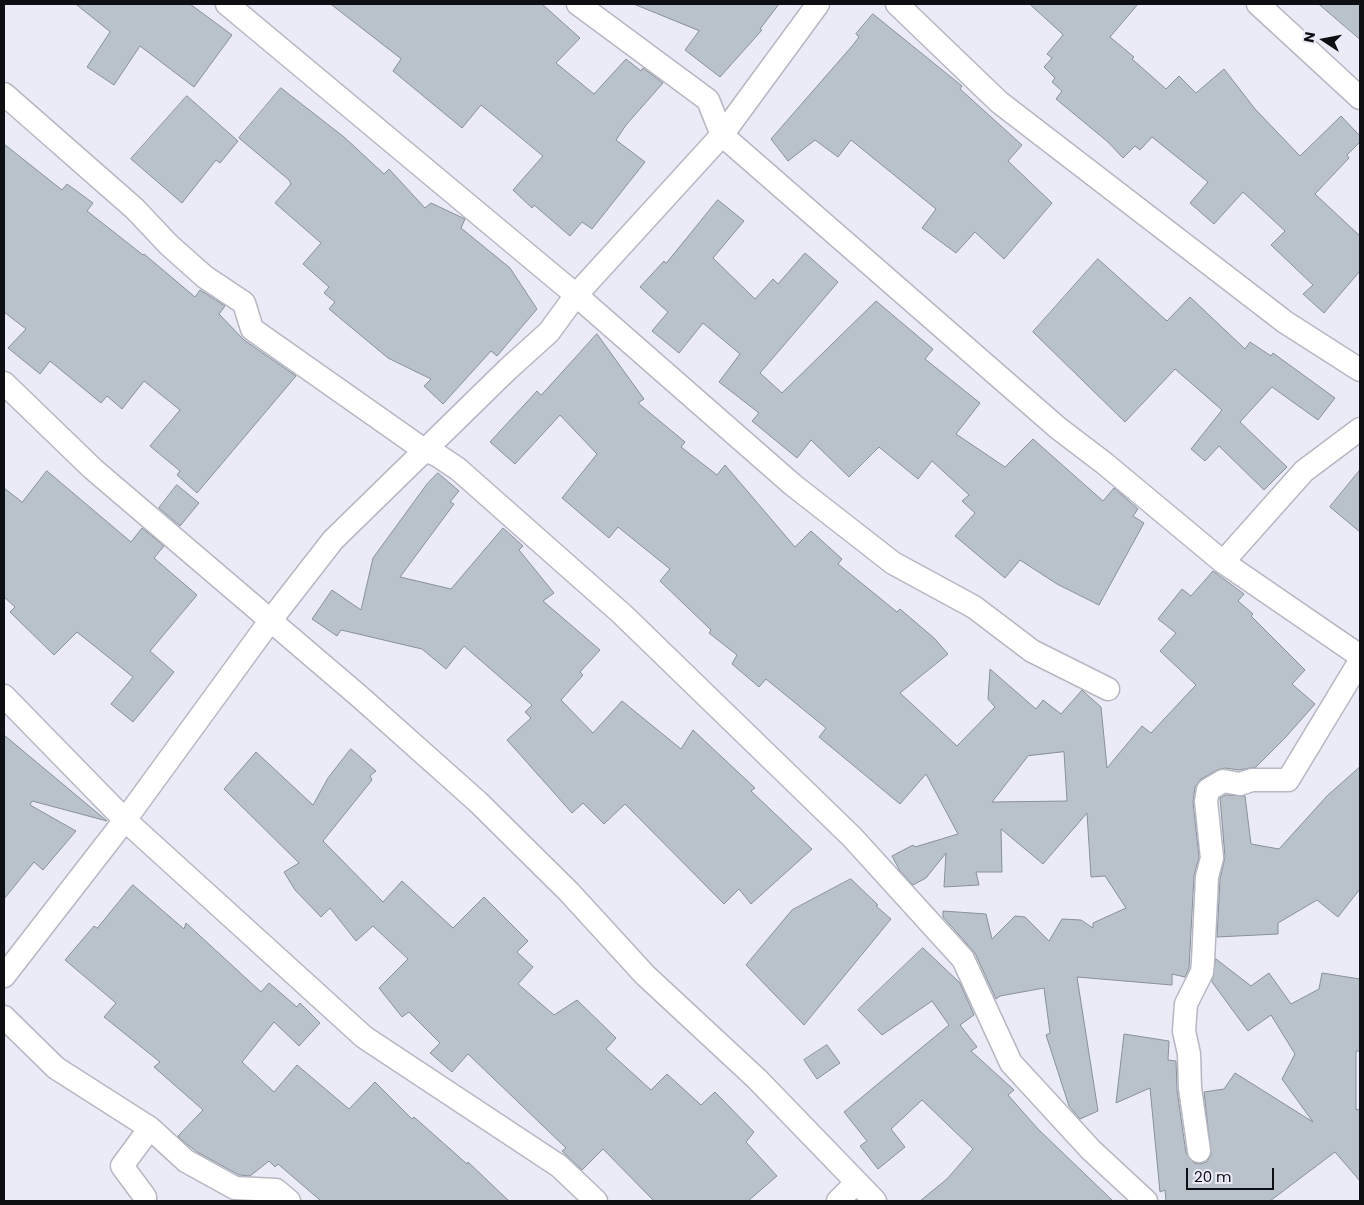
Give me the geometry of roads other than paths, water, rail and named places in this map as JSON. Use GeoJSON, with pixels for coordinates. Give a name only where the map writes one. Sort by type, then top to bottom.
{"type":"FeatureCollection","features":[{"type":"Feature","properties":{"kind":"street"},"geometry":{"type":"LineString","coordinates":[[227,4],[576,295],[793,485],[893,563],[974,607],[1032,651],[1108,689]]}},
{"type":"Feature","properties":{"kind":"street"},"geometry":{"type":"LineString","coordinates":[[578,4],[708,100],[722,135],[1058,428],[1104,463],[1222,562],[1360,656]]}},
{"type":"Feature","properties":{"kind":"street"},"geometry":{"type":"LineString","coordinates":[[4,976],[125,820],[270,621],[333,540],[424,450],[549,332],[576,295],[722,135],[818,4]]}},
{"type":"Feature","properties":{"kind":"street"},"geometry":{"type":"LineString","coordinates":[[897,4],[999,102],[1285,322],[1360,370]]}},
{"type":"Feature","properties":{"kind":"street"},"geometry":{"type":"LineString","coordinates":[[1258,4],[1360,98]]}},
{"type":"Feature","properties":{"kind":"street"},"geometry":{"type":"LineString","coordinates":[[4,94],[136,209],[169,245],[205,277],[244,303],[252,329],[424,450],[437,455],[458,469],[622,614],[852,837],[963,958],[1011,1063],[1092,1150],[1146,1201]]}},
{"type":"Feature","properties":{"kind":"street"},"geometry":{"type":"LineString","coordinates":[[4,383],[93,469],[359,696],[478,802],[569,892],[645,975],[757,1079],[874,1201]]}},
{"type":"Feature","properties":{"kind":"street"},"geometry":{"type":"LineString","coordinates":[[1222,562],[1304,471],[1360,429]]}},
{"type":"Feature","properties":{"kind":"street"},"geometry":{"type":"LineString","coordinates":[[1199,1151],[1190,1088],[1189,1054],[1184,1031],[1186,1004],[1203,967],[1206,877],[1212,858],[1206,808],[1208,790],[1223,782],[1240,784],[1252,780],[1288,780],[1360,662]]}},
{"type":"Feature","properties":{"kind":"street"},"geometry":{"type":"LineString","coordinates":[[4,696],[125,820],[364,1038],[558,1166],[596,1201]]}},
{"type":"Feature","properties":{"kind":"street"},"geometry":{"type":"LineString","coordinates":[[4,1016],[56,1068],[150,1128],[186,1161],[235,1188],[276,1190],[289,1201]]}},
{"type":"Feature","properties":{"kind":"street"},"geometry":{"type":"LineString","coordinates":[[145,1201],[145,1197],[122,1166],[150,1128]]}},
{"type":"Feature","properties":{"kind":"street"},"geometry":{"type":"LineString","coordinates":[[838,1201],[856,1183]]}}]}
